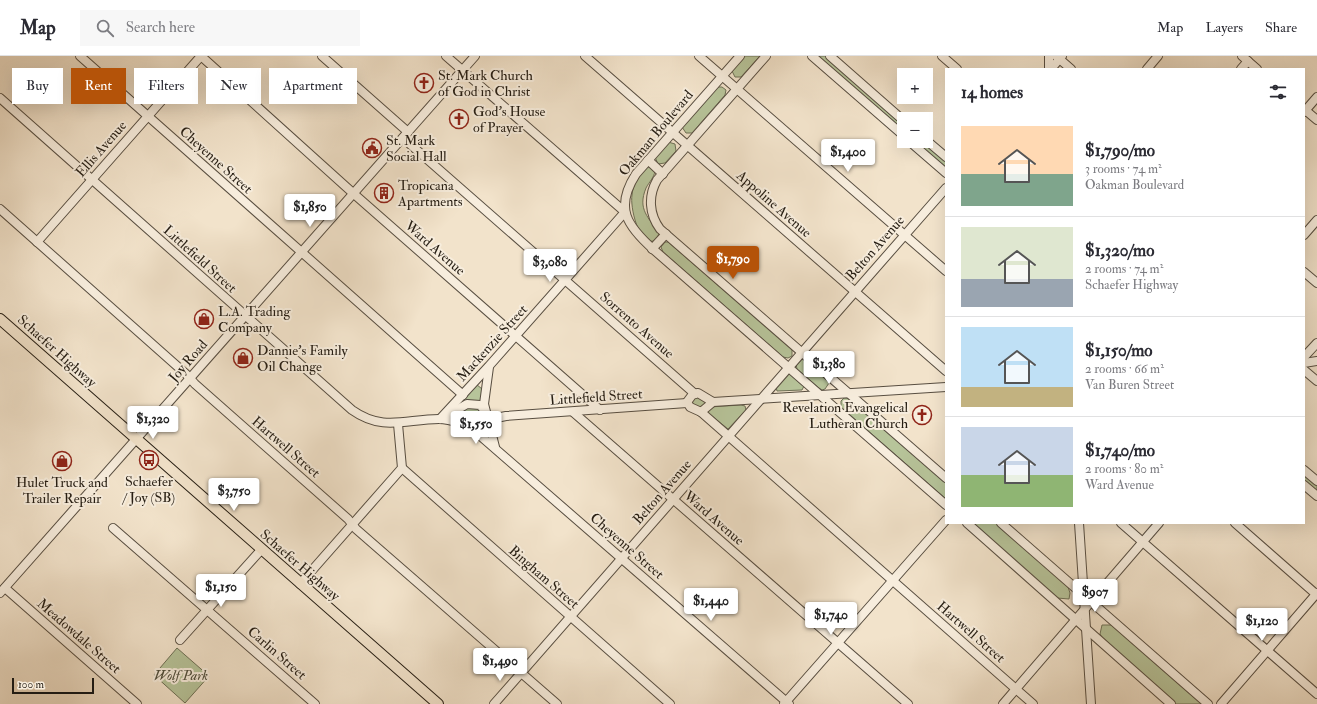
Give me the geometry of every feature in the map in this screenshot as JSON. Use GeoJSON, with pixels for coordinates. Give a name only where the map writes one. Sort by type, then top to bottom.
{"type":"FeatureCollection","features":[{"type":"Feature","properties":{"kind":"main road","name":"Schaefer Highway"},"geometry":{"type":"LineString","coordinates":[[0,319],[438,704]]}},
{"type":"Feature","properties":{"kind":"street","name":"Cheyenne Street"},"geometry":{"type":"LineString","coordinates":[[80,56],[301,254],[463,394]]}},
{"type":"Feature","properties":{"kind":"street","name":"Ellis Avenue"},"geometry":{"type":"LineString","coordinates":[[37,242],[201,56]]}},
{"type":"Feature","properties":{"kind":"street","name":"Ward Avenue"},"geometry":{"type":"LineString","coordinates":[[201,56],[354,194],[600,410]]}},
{"type":"Feature","properties":{"kind":"street","name":"Sorrento Avenue"},"geometry":{"type":"LineString","coordinates":[[322,56],[405,135],[565,280],[693,392],[713,402]]}},
{"type":"Feature","properties":{"kind":"street"},"geometry":{"type":"LineString","coordinates":[[446,56],[625,212],[633,229],[652,249],[945,503]]}},
{"type":"Feature","properties":{"kind":"street","name":"Joy Road"},"geometry":{"type":"LineString","coordinates":[[2,590],[246,317],[475,56]]}},
{"type":"Feature","properties":{"kind":"street","name":"Appoline Avenue"},"geometry":{"type":"LineString","coordinates":[[585,56],[945,370]]}},
{"type":"Feature","properties":{"kind":"street"},"geometry":{"type":"LineString","coordinates":[[699,56],[945,271]]}},
{"type":"Feature","properties":{"kind":"street","name":"Oakman Boulevard"},"geometry":{"type":"LineString","coordinates":[[625,212],[625,200],[628,188],[636,174],[740,56]]}},
{"type":"Feature","properties":{"kind":"street"},"geometry":{"type":"LineString","coordinates":[[766,56],[653,187],[650,204],[655,221],[666,234],[945,477]]}},
{"type":"Feature","properties":{"kind":"street"},"geometry":{"type":"LineString","coordinates":[[812,56],[897,130]]}},
{"type":"Feature","properties":{"kind":"street"},"geometry":{"type":"LineString","coordinates":[[830,56],[897,115]]}},
{"type":"Feature","properties":{"kind":"street"},"geometry":{"type":"LineString","coordinates":[[942,56],[956,68]]}},
{"type":"Feature","properties":{"kind":"street"},"geometry":{"type":"LineString","coordinates":[[1049,56],[1050,68]]}},
{"type":"Feature","properties":{"kind":"street"},"geometry":{"type":"LineString","coordinates":[[1148,68],[1158,56]]}},
{"type":"Feature","properties":{"kind":"street"},"geometry":{"type":"LineString","coordinates":[[1051,68],[1059,57],[1070,68]]}},
{"type":"Feature","properties":{"kind":"street"},"geometry":{"type":"LineString","coordinates":[[1245,59],[1256,68]]}},
{"type":"Feature","properties":{"kind":"street"},"geometry":{"type":"LineString","coordinates":[[1317,97],[1305,110],[1317,120]]}},
{"type":"Feature","properties":{"kind":"street","name":"Littlefield Street"},"geometry":{"type":"LineString","coordinates":[[0,98],[352,410],[376,422],[398,424],[440,419],[478,427],[486,416]]}},
{"type":"Feature","properties":{"kind":"street"},"geometry":{"type":"LineString","coordinates":[[933,146],[945,157]]}},
{"type":"Feature","properties":{"kind":"street"},"geometry":{"type":"LineString","coordinates":[[917,148],[945,172]]}},
{"type":"Feature","properties":{"kind":"street"},"geometry":{"type":"LineString","coordinates":[[648,160],[663,174]]}},
{"type":"Feature","properties":{"kind":"street","name":"Belton Avenue"},"geometry":{"type":"LineString","coordinates":[[494,704],[945,189]]}},
{"type":"Feature","properties":{"kind":"street","name":"Hartwell Street"},"geometry":{"type":"LineString","coordinates":[[0,209],[557,704]]}},
{"type":"Feature","properties":{"kind":"street","name":"Mackenzie Street"},"geometry":{"type":"LineString","coordinates":[[440,419],[516,337],[625,212]]}},
{"type":"Feature","properties":{"kind":"street"},"geometry":{"type":"LineString","coordinates":[[1305,234],[1317,220]]}},
{"type":"Feature","properties":{"kind":"street"},"geometry":{"type":"LineString","coordinates":[[652,249],[666,234]]}},
{"type":"Feature","properties":{"kind":"street"},"geometry":{"type":"LineString","coordinates":[[1305,273],[1317,283]]}},
{"type":"Feature","properties":{"kind":"street"},"geometry":{"type":"LineString","coordinates":[[1305,356],[1317,343]]}},
{"type":"Feature","properties":{"kind":"street"},"geometry":{"type":"LineString","coordinates":[[1305,363],[1317,361]]}},
{"type":"Feature","properties":{"kind":"street"},"geometry":{"type":"LineString","coordinates":[[489,366],[484,397],[486,416],[496,448]]}},
{"type":"Feature","properties":{"kind":"street"},"geometry":{"type":"LineString","coordinates":[[1305,371],[1317,381]]}},
{"type":"Feature","properties":{"kind":"street"},"geometry":{"type":"LineString","coordinates":[[701,412],[713,402],[945,387]]}},
{"type":"Feature","properties":{"kind":"street"},"geometry":{"type":"LineString","coordinates":[[693,392],[687,403],[701,412],[893,581]]}},
{"type":"Feature","properties":{"kind":"street","name":"Littlefield Street"},"geometry":{"type":"LineString","coordinates":[[440,419],[471,403],[480,405],[486,416]]}},
{"type":"Feature","properties":{"kind":"street","name":"Littlefield Street"},"geometry":{"type":"LineString","coordinates":[[486,416],[573,412],[687,403]]}},
{"type":"Feature","properties":{"kind":"street","name":"Ward Avenue"},"geometry":{"type":"LineString","coordinates":[[573,412],[908,704]]}},
{"type":"Feature","properties":{"kind":"street"},"geometry":{"type":"LineString","coordinates":[[300,584],[402,468],[398,424]]}},
{"type":"Feature","properties":{"kind":"street","name":"Cheyenne Street"},"geometry":{"type":"LineString","coordinates":[[469,426],[622,558],[786,703]]}},
{"type":"Feature","properties":{"kind":"street","name":"Bingham Street"},"geometry":{"type":"LineString","coordinates":[[402,468],[670,704]]}},
{"type":"Feature","properties":{"kind":"street"},"geometry":{"type":"LineString","coordinates":[[1305,471],[1317,481]]}},
{"type":"Feature","properties":{"kind":"street"},"geometry":{"type":"LineString","coordinates":[[1305,486],[1317,496]]}},
{"type":"Feature","properties":{"kind":"street"},"geometry":{"type":"LineString","coordinates":[[786,703],[945,521]]}},
{"type":"Feature","properties":{"kind":"street"},"geometry":{"type":"LineString","coordinates":[[968,524],[1075,621],[1171,704]]}},
{"type":"Feature","properties":{"kind":"street"},"geometry":{"type":"LineString","coordinates":[[1002,524],[1208,704]]}},
{"type":"Feature","properties":{"kind":"street"},"geometry":{"type":"LineString","coordinates":[[1079,524],[1091,704]]}},
{"type":"Feature","properties":{"kind":"street"},"geometry":{"type":"LineString","coordinates":[[1122,524],[1317,694]]}},
{"type":"Feature","properties":{"kind":"street"},"geometry":{"type":"LineString","coordinates":[[1003,704],[1158,524]]}},
{"type":"Feature","properties":{"kind":"street"},"geometry":{"type":"LineString","coordinates":[[1221,704],[1317,594],[1236,524]]}},
{"type":"Feature","properties":{"kind":"street","name":"Carlin Street"},"geometry":{"type":"LineString","coordinates":[[113,528],[315,704]]}},
{"type":"Feature","properties":{"kind":"street"},"geometry":{"type":"LineString","coordinates":[[180,640],[261,550]]}},
{"type":"Feature","properties":{"kind":"street","name":"Hartwell Street"},"geometry":{"type":"LineString","coordinates":[[893,581],[1033,704]]}},
{"type":"Feature","properties":{"kind":"street","name":"Meadowdale Street"},"geometry":{"type":"LineString","coordinates":[[2,590],[137,704]]}},
{"type":"Feature","properties":{"kind":"green space"},"geometry":{"type":"Polygon","coordinates":[[[744,56],[760,56],[741,77],[735,77],[732,71],[744,56]]]}},
{"type":"Feature","properties":{"kind":"green space"},"geometry":{"type":"Polygon","coordinates":[[[817,56],[825,56],[897,118],[897,126],[817,56]]]}},
{"type":"Feature","properties":{"kind":"green space"},"geometry":{"type":"Polygon","coordinates":[[[717,87],[722,87],[726,90],[725,95],[692,133],[686,133],[682,127],[717,87]]]}},
{"type":"Feature","properties":{"kind":"green space"},"geometry":{"type":"Polygon","coordinates":[[[668,142],[675,144],[676,151],[665,163],[658,164],[655,157],[668,142]]]}},
{"type":"Feature","properties":{"kind":"green space"},"geometry":{"type":"Polygon","coordinates":[[[922,148],[931,148],[945,160],[945,168],[922,148]]]}},
{"type":"Feature","properties":{"kind":"green space"},"geometry":{"type":"Polygon","coordinates":[[[646,167],[650,167],[655,171],[653,178],[646,188],[643,202],[645,213],[659,234],[655,241],[649,241],[644,237],[636,224],[632,208],[632,195],[635,183],[646,167]]]}},
{"type":"Feature","properties":{"kind":"green space"},"geometry":{"type":"Polygon","coordinates":[[[665,242],[668,242],[792,349],[792,356],[788,358],[783,357],[663,252],[661,247],[665,242]]]}},
{"type":"Feature","properties":{"kind":"green space"},"geometry":{"type":"Polygon","coordinates":[[[801,359],[805,360],[827,380],[829,383],[825,389],[822,390],[819,388],[797,369],[796,364],[801,359]]]}},
{"type":"Feature","properties":{"kind":"green space"},"geometry":{"type":"Polygon","coordinates":[[[788,374],[791,374],[804,386],[802,390],[777,391],[776,387],[788,374]]]}},
{"type":"Feature","properties":{"kind":"green space"},"geometry":{"type":"Polygon","coordinates":[[[476,384],[482,389],[482,402],[453,408],[476,384]]]}},
{"type":"Feature","properties":{"kind":"green space"},"geometry":{"type":"Polygon","coordinates":[[[697,396],[705,400],[706,403],[698,409],[690,401],[697,396]]]}},
{"type":"Feature","properties":{"kind":"green space"},"geometry":{"type":"Polygon","coordinates":[[[844,398],[848,398],[945,482],[945,498],[841,407],[841,401],[844,398]]]}},
{"type":"Feature","properties":{"kind":"green space"},"geometry":{"type":"Polygon","coordinates":[[[745,406],[746,410],[728,429],[707,412],[709,407],[745,406]]]}},
{"type":"Feature","properties":{"kind":"green space"},"geometry":{"type":"Polygon","coordinates":[[[468,407],[481,409],[484,420],[478,424],[449,416],[468,407]]]}},
{"type":"Feature","properties":{"kind":"green space"},"geometry":{"type":"Polygon","coordinates":[[[1305,474],[1317,484],[1317,492],[1305,482],[1305,474]]]}},
{"type":"Feature","properties":{"kind":"green space"},"geometry":{"type":"Polygon","coordinates":[[[971,524],[998,524],[1067,584],[1070,593],[1069,599],[1057,598],[971,524]]]}},
{"type":"Feature","properties":{"kind":"green space"},"geometry":{"type":"Polygon","coordinates":[[[1102,625],[1113,625],[1202,704],[1176,704],[1106,643],[1100,634],[1102,625]]]}},
{"type":"Feature","properties":{"kind":"green space","name":"Wolf Park"},"geometry":{"type":"Polygon","coordinates":[[[177,648],[209,676],[185,703],[154,675],[177,648]]]}},
{"type":"Feature","properties":{"kind":"place","name":"St. Mark Church of God in Christ"},"geometry":{"type":"Point","coordinates":[424,83]}},
{"type":"Feature","properties":{"kind":"place","name":"God's House of Prayer"},"geometry":{"type":"Point","coordinates":[459,119]}},
{"type":"Feature","properties":{"kind":"place","name":"St. Mark Social Hall"},"geometry":{"type":"Point","coordinates":[372,148]}},
{"type":"Feature","properties":{"kind":"place","name":"Tropicana Apartments"},"geometry":{"type":"Point","coordinates":[384,193]}},
{"type":"Feature","properties":{"kind":"place","name":"L.A. Trading Company"},"geometry":{"type":"Point","coordinates":[204,319]}},
{"type":"Feature","properties":{"kind":"place","name":"Dannie's Family Oil Change"},"geometry":{"type":"Point","coordinates":[243,358]}},
{"type":"Feature","properties":{"kind":"place","name":"Revelation Evangelical Lutheran Church"},"geometry":{"type":"Point","coordinates":[922,415]}},
{"type":"Feature","properties":{"kind":"place","name":"Schaefer / Joy (SB)"},"geometry":{"type":"Point","coordinates":[149,460]}},
{"type":"Feature","properties":{"kind":"place","name":"Hulet Truck and Trailer Repair"},"geometry":{"type":"Point","coordinates":[62,461]}}]}
